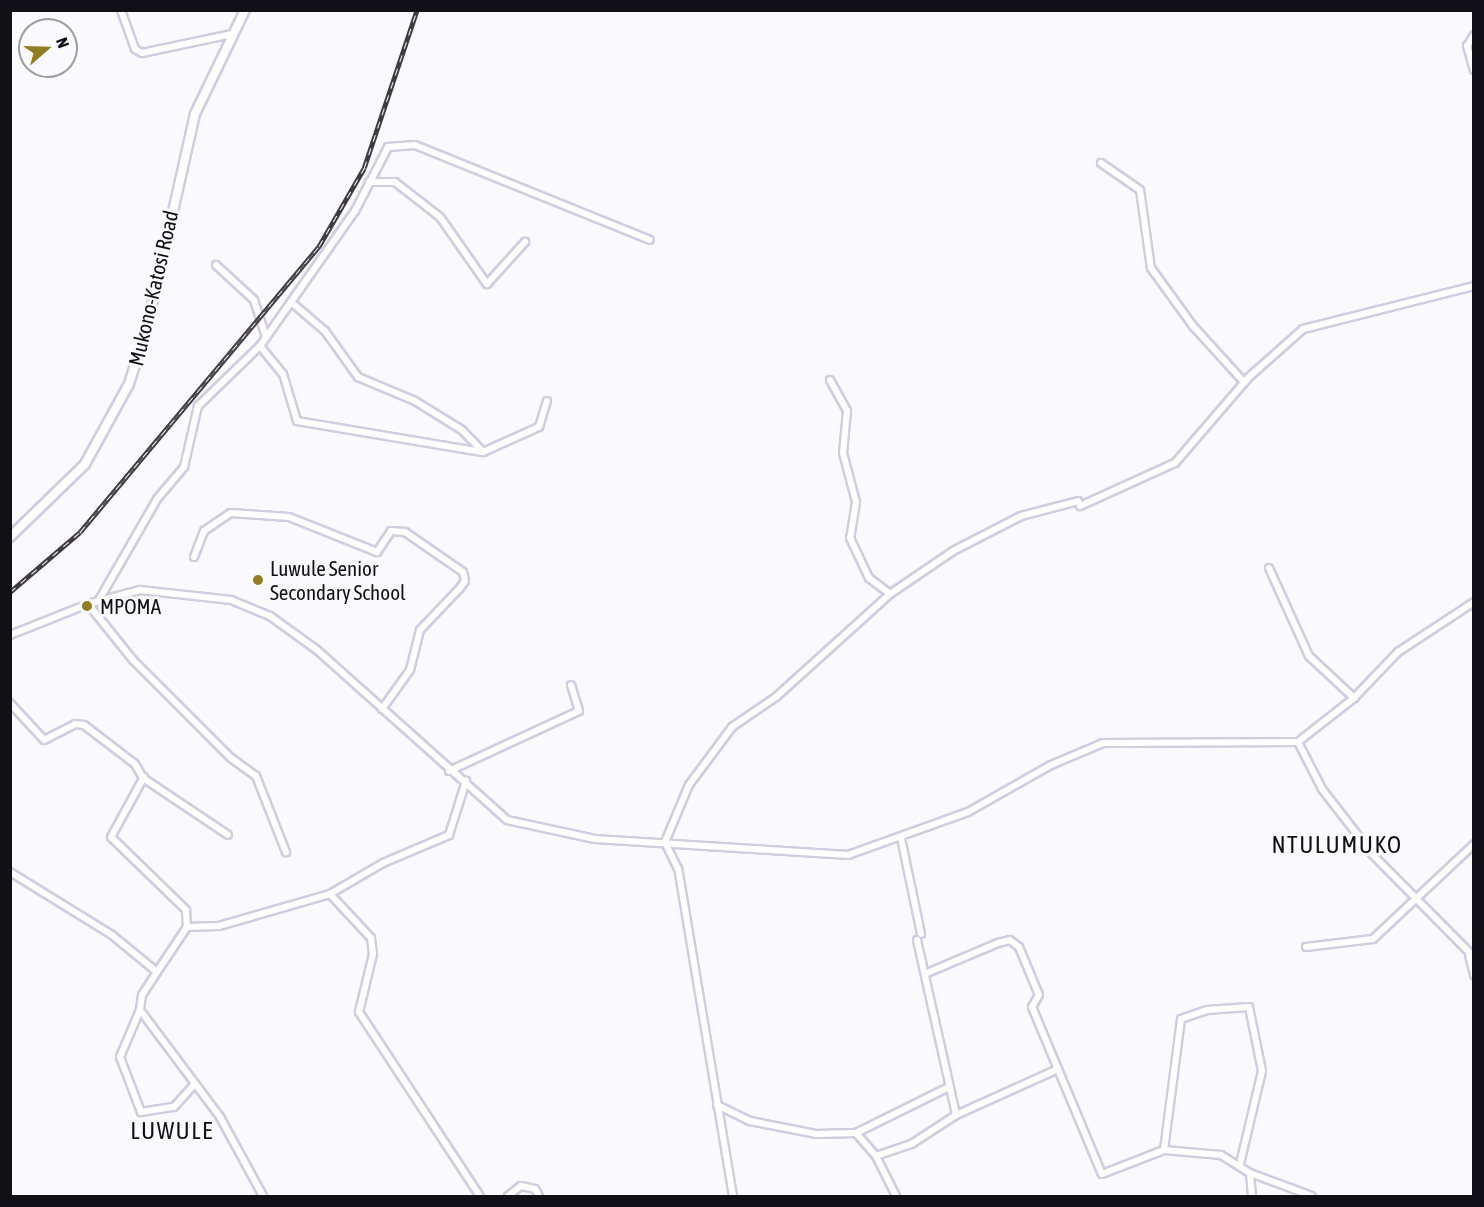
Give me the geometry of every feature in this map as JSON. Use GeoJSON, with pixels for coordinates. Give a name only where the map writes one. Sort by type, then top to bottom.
{"type":"FeatureCollection","features":[{"type":"Feature","properties":{"kind":"main road","name":"Mukono-Katosi Road"},"geometry":{"type":"LineString","coordinates":[[10,537],[85,464],[129,384],[147,327],[195,114],[245,10]]}},
{"type":"Feature","properties":{"kind":"street"},"geometry":{"type":"LineString","coordinates":[[121,10],[135,49],[142,53],[232,34]]}},
{"type":"Feature","properties":{"kind":"street"},"geometry":{"type":"LineString","coordinates":[[1473,35],[1467,46],[1473,70]]}},
{"type":"Feature","properties":{"kind":"street"},"geometry":{"type":"LineString","coordinates":[[99,600],[157,499],[184,467],[198,406],[260,346],[355,212],[388,147],[416,145],[650,240]]}},
{"type":"Feature","properties":{"kind":"street"},"geometry":{"type":"LineString","coordinates":[[1101,163],[1140,190],[1151,268],[1193,326],[1244,382]]}},
{"type":"Feature","properties":{"kind":"street"},"geometry":{"type":"LineString","coordinates":[[369,182],[395,182],[440,217],[487,284],[525,242]]}},
{"type":"Feature","properties":{"kind":"street"},"geometry":{"type":"LineString","coordinates":[[216,265],[254,300],[266,337]]}},
{"type":"Feature","properties":{"kind":"street"},"geometry":{"type":"LineString","coordinates":[[733,1197],[678,869],[665,842],[688,785],[732,728],[776,698],[890,594],[953,551],[1021,516],[1079,503],[1175,463],[1244,382],[1303,329],[1473,286]]}},
{"type":"Feature","properties":{"kind":"street"},"geometry":{"type":"LineString","coordinates":[[291,302],[326,332],[358,377],[415,401],[462,430],[483,452]]}},
{"type":"Feature","properties":{"kind":"street"},"geometry":{"type":"LineString","coordinates":[[260,346],[283,374],[297,421],[483,452],[539,427],[547,401]]}},
{"type":"Feature","properties":{"kind":"street"},"geometry":{"type":"LineString","coordinates":[[830,380],[847,411],[843,453],[856,502],[850,538],[869,578],[890,594]]}},
{"type":"Feature","properties":{"kind":"street"},"geometry":{"type":"LineString","coordinates":[[194,557],[204,531],[231,513],[289,517],[378,552],[391,531],[405,532],[463,572],[465,581],[460,588],[420,630],[410,670],[382,709]]}},
{"type":"Feature","properties":{"kind":"street"},"geometry":{"type":"LineString","coordinates":[[1269,568],[1309,656],[1354,698]]}},
{"type":"Feature","properties":{"kind":"street"},"geometry":{"type":"LineString","coordinates":[[10,635],[99,600],[140,590],[231,600],[270,616],[318,650],[449,771],[466,781],[507,820],[532,829],[596,839],[848,855],[901,838],[968,812],[1052,765],[1103,743],[1298,742],[1354,698],[1398,652],[1473,602]]}},
{"type":"Feature","properties":{"kind":"street"},"geometry":{"type":"LineString","coordinates":[[88,604],[133,660],[231,758],[256,776],[286,852]]}},
{"type":"Feature","properties":{"kind":"street"},"geometry":{"type":"LineString","coordinates":[[449,771],[579,711],[571,685]]}},
{"type":"Feature","properties":{"kind":"street"},"geometry":{"type":"LineString","coordinates":[[10,703],[39,739],[53,737],[75,724],[84,725],[145,775],[228,835]]}},
{"type":"Feature","properties":{"kind":"street"},"geometry":{"type":"LineString","coordinates":[[1298,742],[1322,789],[1415,900],[1471,956],[1473,975]]}},
{"type":"Feature","properties":{"kind":"street"},"geometry":{"type":"LineString","coordinates":[[145,775],[111,837],[186,910],[187,927],[142,995],[140,1010],[120,1057],[141,1112],[174,1107],[193,1086]]}},
{"type":"Feature","properties":{"kind":"street"},"geometry":{"type":"LineString","coordinates":[[187,927],[219,926],[330,894],[383,863],[449,835],[466,781]]}},
{"type":"Feature","properties":{"kind":"street"},"geometry":{"type":"LineString","coordinates":[[901,838],[947,1088],[956,1115]]}},
{"type":"Feature","properties":{"kind":"street"},"geometry":{"type":"LineString","coordinates":[[1306,947],[1373,939],[1473,844]]}},
{"type":"Feature","properties":{"kind":"street"},"geometry":{"type":"LineString","coordinates":[[10,872],[103,928],[157,972]]}},
{"type":"Feature","properties":{"kind":"street"},"geometry":{"type":"LineString","coordinates":[[330,894],[371,938],[373,954],[359,1012],[480,1197]]}},
{"type":"Feature","properties":{"kind":"street"},"geometry":{"type":"LineString","coordinates":[[927,973],[998,943],[1010,940],[1019,947],[1039,996],[1032,1006],[1099,1171],[1164,1150],[1221,1155],[1240,1164],[1250,1173],[1312,1197]]}},
{"type":"Feature","properties":{"kind":"street"},"geometry":{"type":"LineString","coordinates":[[1164,1150],[1181,1019],[1207,1010],[1249,1007],[1262,1071],[1240,1164]]}},
{"type":"Feature","properties":{"kind":"street"},"geometry":{"type":"LineString","coordinates":[[140,1010],[173,1049],[193,1086],[220,1117],[263,1197]]}},
{"type":"Feature","properties":{"kind":"street"},"geometry":{"type":"LineString","coordinates":[[876,1156],[913,1143],[956,1115],[1058,1069]]}},
{"type":"Feature","properties":{"kind":"street"},"geometry":{"type":"LineString","coordinates":[[717,1105],[750,1121],[794,1130],[856,1133],[947,1088]]}},
{"type":"Feature","properties":{"kind":"street"},"geometry":{"type":"LineString","coordinates":[[856,1133],[876,1156],[896,1197]]}},
{"type":"Feature","properties":{"kind":"street"},"geometry":{"type":"LineString","coordinates":[[1250,1173],[1252,1197]]}},
{"type":"Feature","properties":{"kind":"street"},"geometry":{"type":"LineString","coordinates":[[508,1197],[521,1186],[535,1189],[539,1197]]}},
{"type":"Feature","properties":{"kind":"railway"},"geometry":{"type":"LineString","coordinates":[[10,592],[80,532],[319,246],[364,168],[417,10]]}},
{"type":"Feature","properties":{"kind":"place","name":"Luwule Senior Secondary School"},"geometry":{"type":"Point","coordinates":[258,580]}},
{"type":"Feature","properties":{"kind":"place","name":"MPOMA"},"geometry":{"type":"Point","coordinates":[87,606]}},
{"type":"Feature","properties":{"kind":"district","name":"NTULUMUKO"},"geometry":{"type":"Point","coordinates":[1337,845]}},
{"type":"Feature","properties":{"kind":"district","name":"LUWULE"},"geometry":{"type":"Point","coordinates":[172,1131]}}]}
